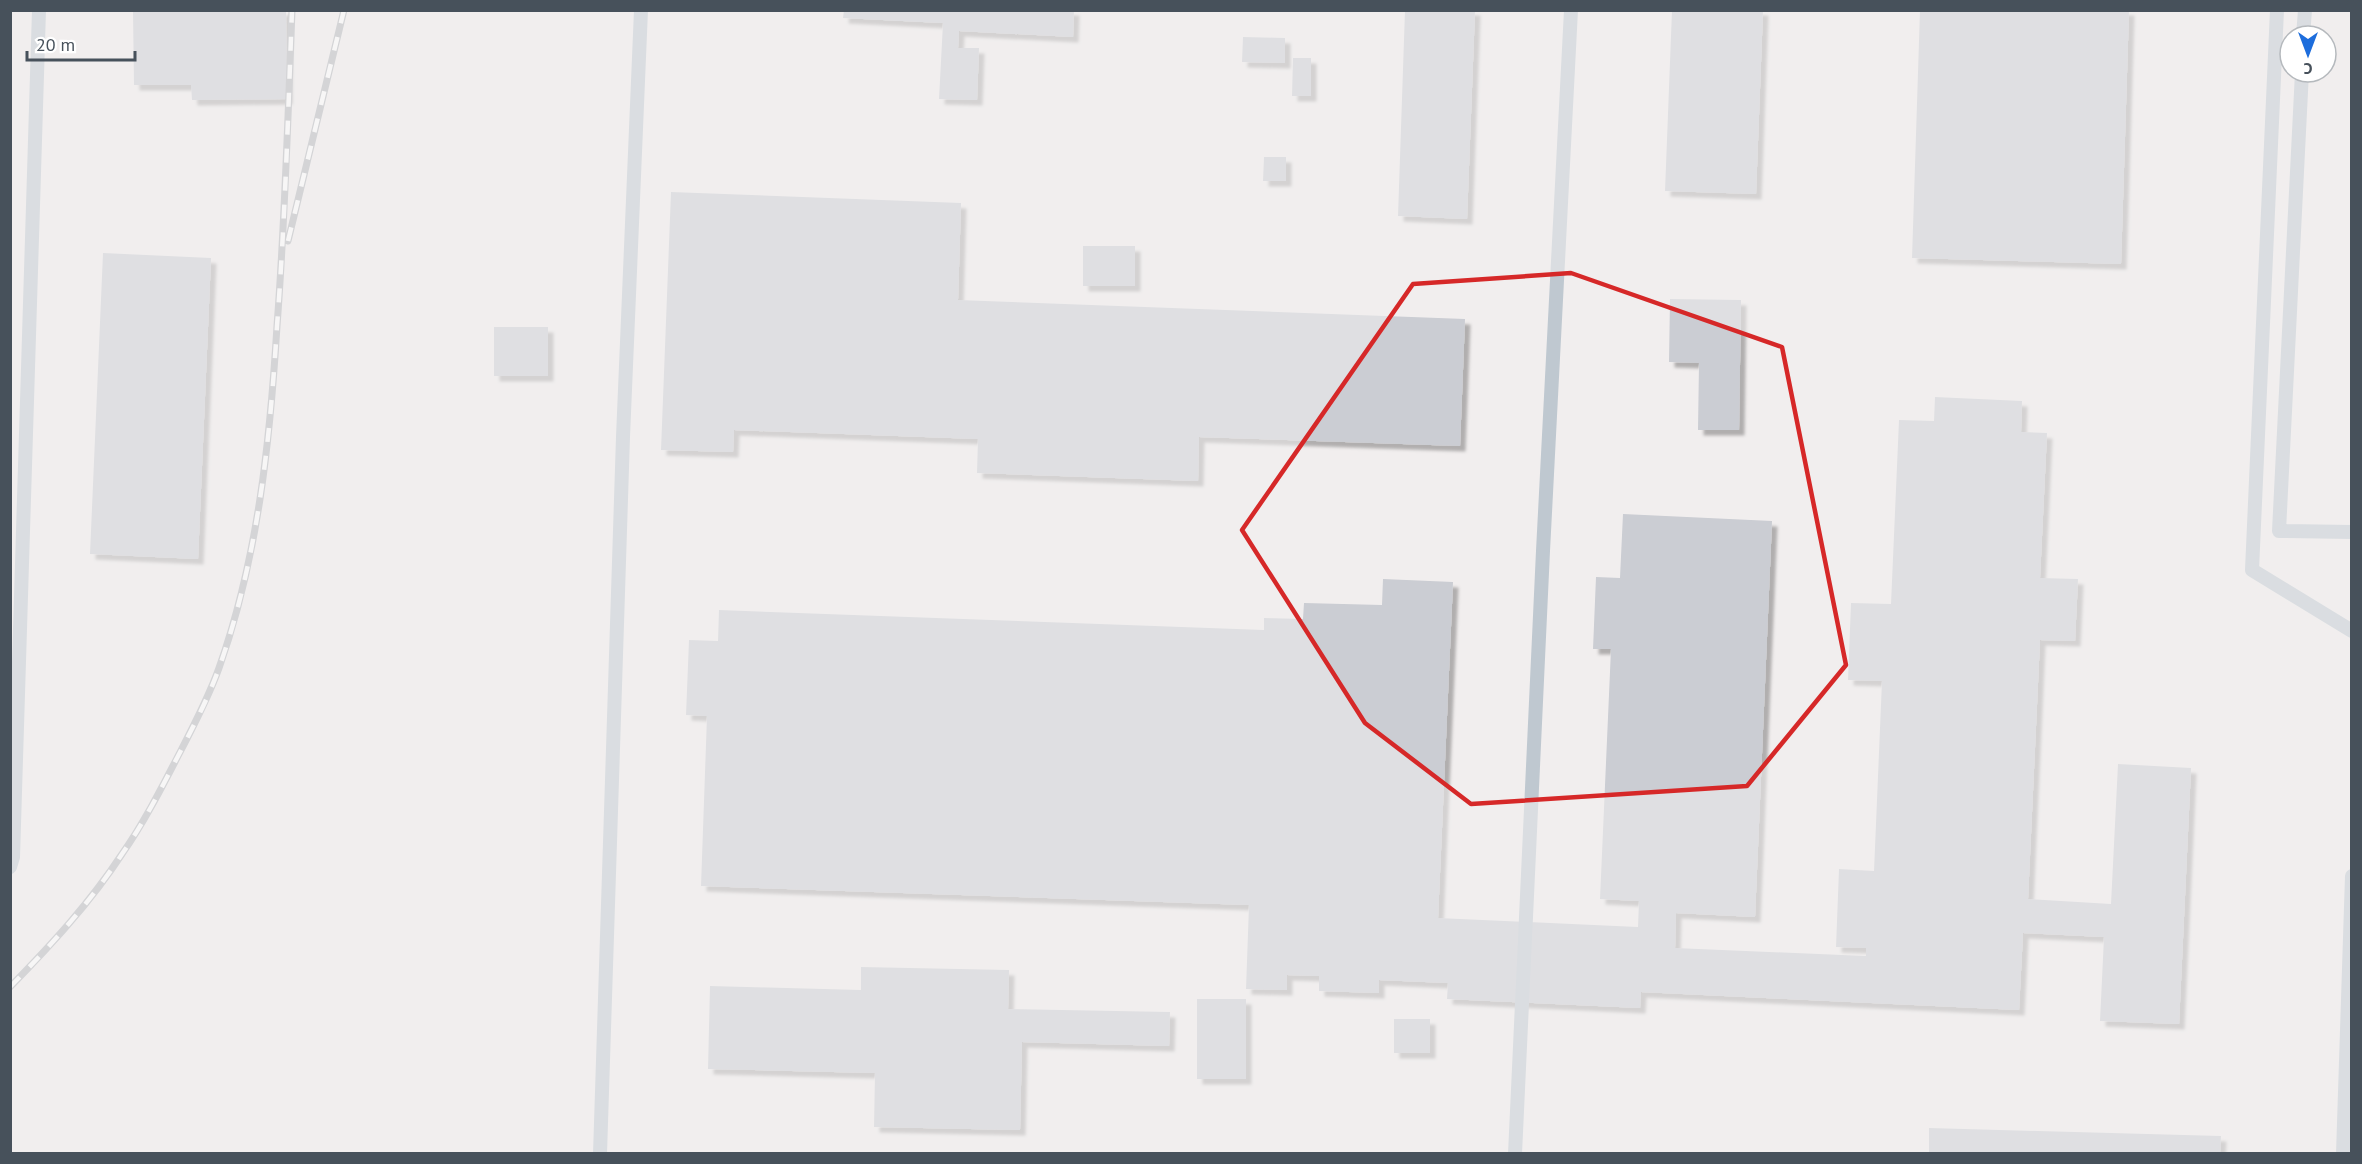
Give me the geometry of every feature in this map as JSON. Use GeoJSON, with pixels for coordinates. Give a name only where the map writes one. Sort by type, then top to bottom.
{"type":"FeatureCollection","features":[{"type":"Feature","properties":{"kind":"lane"},"geometry":{"type":"LineString","coordinates":[[10,867],[14,846],[39,10]]}},
{"type":"Feature","properties":{"kind":"lane"},"geometry":{"type":"LineString","coordinates":[[600,1154],[622,437],[641,10]]}},
{"type":"Feature","properties":{"kind":"lane"},"geometry":{"type":"LineString","coordinates":[[1515,1154],[1542,563],[1571,10]]}},
{"type":"Feature","properties":{"kind":"lane"},"geometry":{"type":"LineString","coordinates":[[2277,10],[2252,570],[2352,631]]}},
{"type":"Feature","properties":{"kind":"lane"},"geometry":{"type":"LineString","coordinates":[[2301,84],[2279,531],[2352,532]]}},
{"type":"Feature","properties":{"kind":"lane"},"geometry":{"type":"LineString","coordinates":[[2343,1154],[2352,876]]}},
{"type":"Feature","properties":{"kind":"highlighted area"},"geometry":{"type":"Polygon","coordinates":[[[1571,273],[1782,347],[1846,665],[1747,786],[1471,804],[1365,723],[1242,530],[1413,284],[1571,273]]]}},
{"type":"Feature","properties":{"kind":"building"},"geometry":{"type":"Polygon","coordinates":[[[286,10],[287,99],[192,100],[191,85],[134,85],[133,12],[286,10]]]}},
{"type":"Feature","properties":{"kind":"building"},"geometry":{"type":"Polygon","coordinates":[[[844,10],[1074,10],[1073,37],[959,31],[958,48],[979,48],[977,100],[939,99],[943,23],[843,18],[844,10]]]}},
{"type":"Feature","properties":{"kind":"building"},"geometry":{"type":"Polygon","coordinates":[[[1405,10],[1475,10],[1467,219],[1398,216],[1405,10]]]}},
{"type":"Feature","properties":{"kind":"building"},"geometry":{"type":"Polygon","coordinates":[[[1672,10],[1763,10],[1756,194],[1665,191],[1672,10]]]}},
{"type":"Feature","properties":{"kind":"building"},"geometry":{"type":"Polygon","coordinates":[[[1920,10],[2129,10],[2121,264],[1912,258],[1920,10]]]}},
{"type":"Feature","properties":{"kind":"building"},"geometry":{"type":"Polygon","coordinates":[[[1243,37],[1285,38],[1285,63],[1242,62],[1243,37]]]}},
{"type":"Feature","properties":{"kind":"building"},"geometry":{"type":"Polygon","coordinates":[[[1293,58],[1311,58],[1311,96],[1292,96],[1293,58]]]}},
{"type":"Feature","properties":{"kind":"building"},"geometry":{"type":"Polygon","coordinates":[[[1264,157],[1286,157],[1286,181],[1263,181],[1264,157]]]}},
{"type":"Feature","properties":{"kind":"building"},"geometry":{"type":"Polygon","coordinates":[[[671,192],[961,203],[958,300],[1465,319],[1460,446],[1199,437],[1198,481],[977,473],[978,439],[734,430],[733,452],[661,450],[671,192]]]}},
{"type":"Feature","properties":{"kind":"building"},"geometry":{"type":"Polygon","coordinates":[[[1083,246],[1135,246],[1135,286],[1083,286],[1083,246]]]}},
{"type":"Feature","properties":{"kind":"building"},"geometry":{"type":"Polygon","coordinates":[[[103,253],[211,258],[198,559],[90,554],[103,253]]]}},
{"type":"Feature","properties":{"kind":"building"},"geometry":{"type":"Polygon","coordinates":[[[1670,299],[1741,300],[1739,430],[1698,430],[1699,363],[1669,362],[1670,299]]]}},
{"type":"Feature","properties":{"kind":"building"},"geometry":{"type":"Polygon","coordinates":[[[494,327],[548,327],[548,376],[494,376],[494,327]]]}},
{"type":"Feature","properties":{"kind":"building"},"geometry":{"type":"Polygon","coordinates":[[[1935,397],[2022,401],[2021,432],[2047,433],[2040,578],[2078,579],[2075,641],[2040,640],[2028,899],[2111,904],[2118,764],[2191,768],[2179,1024],[2100,1021],[2104,937],[2023,933],[2019,1010],[1641,992],[1640,1008],[1447,999],[1448,983],[1379,980],[1379,993],[1319,991],[1319,976],[1287,975],[1287,990],[1246,989],[1249,905],[701,886],[707,716],[686,715],[689,640],[718,641],[719,610],[1264,630],[1264,618],[1303,619],[1304,603],[1382,605],[1383,579],[1453,582],[1438,918],[1638,927],[1639,901],[1600,899],[1611,649],[1593,649],[1596,577],[1620,578],[1623,514],[1772,521],[1755,917],[1676,913],[1675,948],[1866,956],[1866,948],[1836,947],[1839,869],[1874,871],[1882,681],[1848,680],[1851,603],[1891,604],[1899,420],[1934,421],[1935,397]]]}},
{"type":"Feature","properties":{"kind":"building"},"geometry":{"type":"Polygon","coordinates":[[[861,967],[1009,970],[1008,1009],[1170,1012],[1169,1046],[1022,1042],[1020,1130],[874,1127],[875,1073],[708,1069],[710,986],[861,990],[861,967]]]}},
{"type":"Feature","properties":{"kind":"building"},"geometry":{"type":"Polygon","coordinates":[[[1197,999],[1246,999],[1246,1079],[1197,1079],[1197,999]]]}},
{"type":"Feature","properties":{"kind":"building"},"geometry":{"type":"Polygon","coordinates":[[[1394,1019],[1430,1019],[1430,1053],[1394,1053],[1394,1019]]]}},
{"type":"Feature","properties":{"kind":"building"},"geometry":{"type":"Polygon","coordinates":[[[1929,1128],[2221,1136],[2220,1154],[1929,1154],[1929,1128]]]}},
{"type":"Feature","properties":{"kind":"railway"},"geometry":{"type":"LineString","coordinates":[[10,987],[83,907],[137,831],[205,702],[219,668],[232,626],[253,542],[266,456],[282,247],[292,10]]}},
{"type":"Feature","properties":{"kind":"railway"},"geometry":{"type":"LineString","coordinates":[[288,241],[344,10]]}}]}
